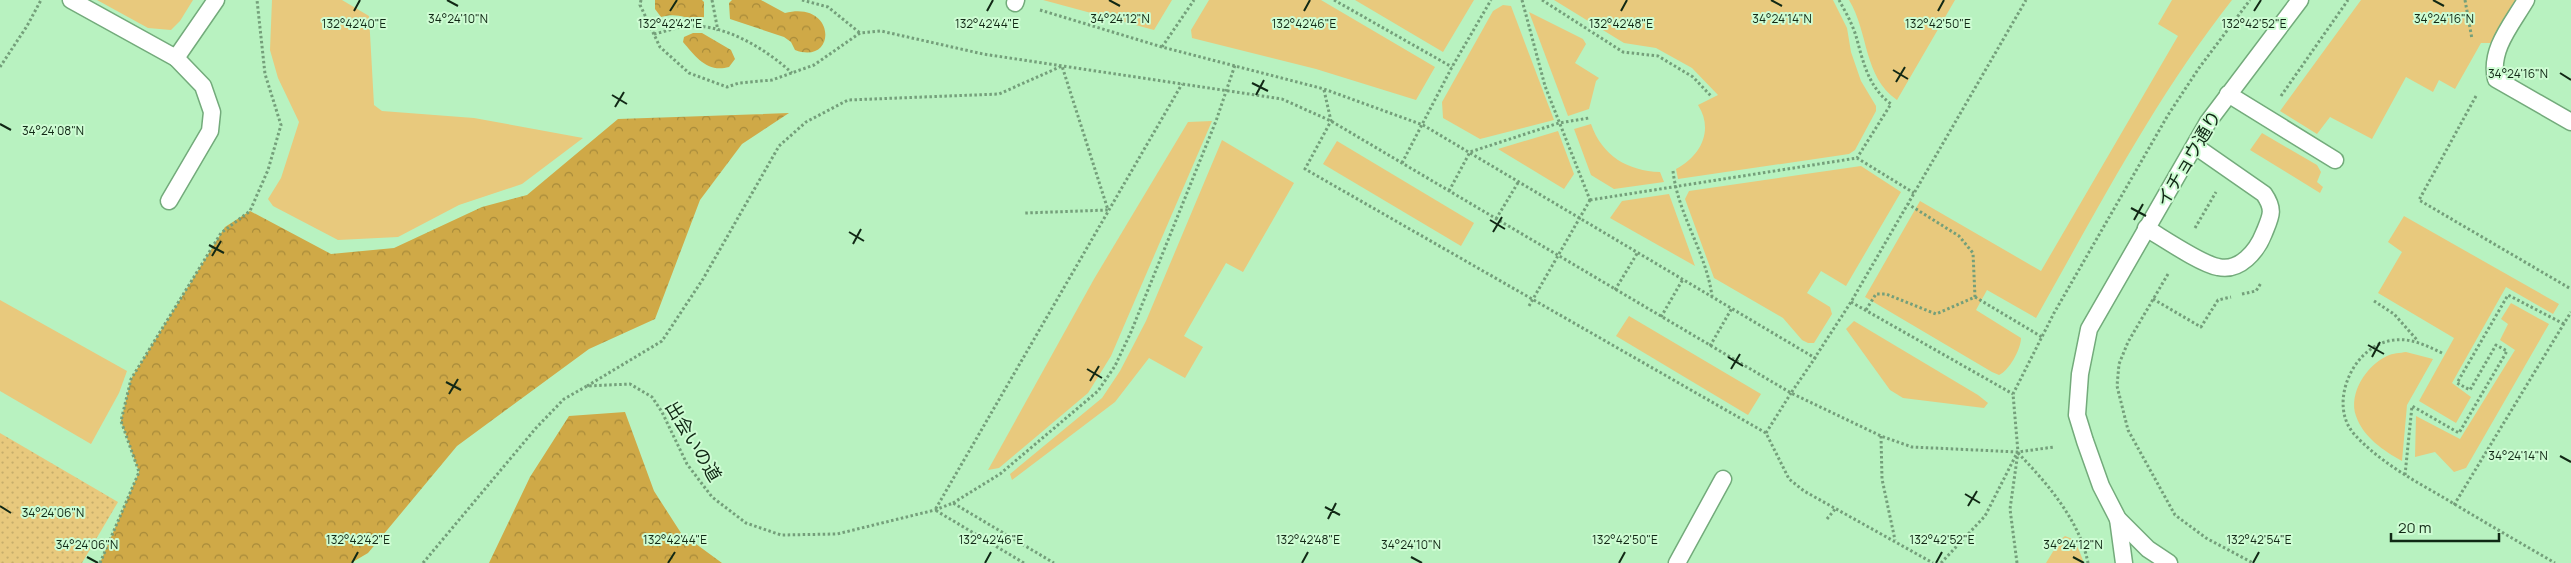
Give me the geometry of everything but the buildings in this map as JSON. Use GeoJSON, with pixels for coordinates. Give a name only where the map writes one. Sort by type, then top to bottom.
{"type":"FeatureCollection","features":[{"type":"Feature","properties":{"kind":"lane"},"geometry":{"type":"LineString","coordinates":[[72,0],[176,58],[203,86],[212,112],[210,132],[169,201]]}},
{"type":"Feature","properties":{"kind":"lane"},"geometry":{"type":"LineString","coordinates":[[176,58],[216,0]]}},
{"type":"Feature","properties":{"kind":"lane","name":"イチョウ通り"},"geometry":{"type":"LineString","coordinates":[[2169,563],[2148,549],[2118,519],[2101,486],[2078,415],[2080,374],[2089,329],[2208,122],[2300,0]]}},
{"type":"Feature","properties":{"kind":"lane"},"geometry":{"type":"LineString","coordinates":[[2526,0],[2495,53],[2493,66],[2496,79],[2571,122]]}},
{"type":"Feature","properties":{"kind":"lane"},"geometry":{"type":"LineString","coordinates":[[2228,94],[2335,160]]}},
{"type":"Feature","properties":{"kind":"lane"},"geometry":{"type":"LineString","coordinates":[[2146,228],[2218,268],[2234,267],[2247,259],[2261,240],[2270,218],[2272,206],[2264,194],[2195,146]]}},
{"type":"Feature","properties":{"kind":"lane"},"geometry":{"type":"LineString","coordinates":[[1677,563],[1724,479]]}},
{"type":"Feature","properties":{"kind":"lane"},"geometry":{"type":"LineString","coordinates":[[2118,519],[2124,563]]}},
{"type":"Feature","properties":{"kind":"path"},"geometry":{"type":"LineString","coordinates":[[0,67],[27,26],[40,0]]}},
{"type":"Feature","properties":{"kind":"path"},"geometry":{"type":"LineString","coordinates":[[100,563],[139,472],[121,421],[131,380],[221,233],[250,211],[268,170],[276,143],[281,125],[264,74],[257,0]]}},
{"type":"Feature","properties":{"kind":"path"},"geometry":{"type":"LineString","coordinates":[[640,0],[640,5],[660,47],[689,73],[727,87],[739,83],[772,80],[792,73],[814,65],[860,33],[881,31],[984,54],[1282,99],[1331,121],[1791,393],[1881,436],[1912,447],[2018,452],[2054,447]]}},
{"type":"Feature","properties":{"kind":"path"},"geometry":{"type":"LineString","coordinates":[[712,0],[719,31]]}},
{"type":"Feature","properties":{"kind":"path"},"geometry":{"type":"LineString","coordinates":[[802,0],[828,7],[860,33]]}},
{"type":"Feature","properties":{"kind":"path"},"geometry":{"type":"LineString","coordinates":[[1162,47],[1194,0]]}},
{"type":"Feature","properties":{"kind":"path"},"geometry":{"type":"LineString","coordinates":[[1334,0],[1452,67]]}},
{"type":"Feature","properties":{"kind":"path"},"geometry":{"type":"LineString","coordinates":[[1402,163],[1452,67],[1491,0]]}},
{"type":"Feature","properties":{"kind":"path"},"geometry":{"type":"LineString","coordinates":[[1522,0],[1545,86],[1590,200]]}},
{"type":"Feature","properties":{"kind":"path"},"geometry":{"type":"LineString","coordinates":[[1542,0],[1623,52],[1658,56],[1693,77],[1711,96]]}},
{"type":"Feature","properties":{"kind":"path"},"geometry":{"type":"LineString","coordinates":[[1839,0],[1856,36],[1866,72],[1879,95],[1891,104],[1857,158]]}},
{"type":"Feature","properties":{"kind":"path"},"geometry":{"type":"LineString","coordinates":[[1766,433],[1852,302],[2026,0]]}},
{"type":"Feature","properties":{"kind":"path"},"geometry":{"type":"LineString","coordinates":[[2017,563],[2010,509],[2018,452],[2013,394],[2042,337],[2168,115],[2199,68],[2250,0]]}},
{"type":"Feature","properties":{"kind":"path"},"geometry":{"type":"LineString","coordinates":[[2266,117],[2348,0]]}},
{"type":"Feature","properties":{"kind":"path"},"geometry":{"type":"LineString","coordinates":[[1016,2],[1162,47],[1324,89],[1423,125],[1815,358]]}},
{"type":"Feature","properties":{"kind":"path"},"geometry":{"type":"LineString","coordinates":[[654,34],[682,27],[707,28],[719,31],[744,39],[774,56],[792,73]]}},
{"type":"Feature","properties":{"kind":"path","name":"出会いの道"},"geometry":{"type":"LineString","coordinates":[[423,563],[542,422],[564,399],[587,386],[630,384],[652,397],[662,412],[687,464],[712,497],[746,523],[781,535],[837,534],[935,510],[953,503],[1000,474],[1098,390],[1114,366],[1132,332],[1227,91],[1235,65]]}},
{"type":"Feature","properties":{"kind":"path"},"geometry":{"type":"LineString","coordinates":[[1062,66],[1108,210]]}},
{"type":"Feature","properties":{"kind":"path"},"geometry":{"type":"LineString","coordinates":[[587,386],[662,341],[702,280],[779,146],[806,122],[848,100],[999,94],[1062,66]]}},
{"type":"Feature","properties":{"kind":"path"},"geometry":{"type":"LineString","coordinates":[[1024,563],[935,510],[1182,84]]}},
{"type":"Feature","properties":{"kind":"path"},"geometry":{"type":"LineString","coordinates":[[2480,88],[2419,200],[2571,289]]}},
{"type":"Feature","properties":{"kind":"path"},"geometry":{"type":"LineString","coordinates":[[1324,89],[1331,121],[1306,169],[1766,433],[1789,479],[1804,491],[1896,540],[1933,563]]}},
{"type":"Feature","properties":{"kind":"path"},"geometry":{"type":"LineString","coordinates":[[1449,191],[1470,152],[1559,123],[1589,118]]}},
{"type":"Feature","properties":{"kind":"path"},"geometry":{"type":"LineString","coordinates":[[1590,200],[1857,158],[1914,193]]}},
{"type":"Feature","properties":{"kind":"path"},"geometry":{"type":"LineString","coordinates":[[2229,168],[2128,342],[2119,364],[2117,386],[2128,430],[2175,515],[2206,538],[2253,563]]}},
{"type":"Feature","properties":{"kind":"path"},"geometry":{"type":"LineString","coordinates":[[1673,171],[1675,187],[1709,274],[1712,296]]}},
{"type":"Feature","properties":{"kind":"path"},"geometry":{"type":"LineString","coordinates":[[1496,219],[1519,181]]}},
{"type":"Feature","properties":{"kind":"path"},"geometry":{"type":"LineString","coordinates":[[1528,306],[1556,255],[1590,200]]}},
{"type":"Feature","properties":{"kind":"path"},"geometry":{"type":"LineString","coordinates":[[1908,204],[1959,236],[1973,253],[1975,297]]}},
{"type":"Feature","properties":{"kind":"path"},"geometry":{"type":"LineString","coordinates":[[1025,213],[1108,210]]}},
{"type":"Feature","properties":{"kind":"path"},"geometry":{"type":"LineString","coordinates":[[1615,290],[1638,252]]}},
{"type":"Feature","properties":{"kind":"path"},"geometry":{"type":"LineString","coordinates":[[1661,317],[1682,279]]}},
{"type":"Feature","properties":{"kind":"path"},"geometry":{"type":"LineString","coordinates":[[1866,310],[1876,294],[1886,294],[1936,314],[1975,297]]}},
{"type":"Feature","properties":{"kind":"path"},"geometry":{"type":"LineString","coordinates":[[2405,475],[2412,406],[2459,433],[2507,351],[2496,345],[2470,390],[2457,383],[2508,295],[2564,324]]}},
{"type":"Feature","properties":{"kind":"path"},"geometry":{"type":"LineString","coordinates":[[1975,297],[2042,337]]}},
{"type":"Feature","properties":{"kind":"path"},"geometry":{"type":"LineString","coordinates":[[2374,301],[2394,314],[2418,342]]}},
{"type":"Feature","properties":{"kind":"path"},"geometry":{"type":"LineString","coordinates":[[1852,302],[2013,394]]}},
{"type":"Feature","properties":{"kind":"path"},"geometry":{"type":"LineString","coordinates":[[1710,346],[1732,308]]}},
{"type":"Feature","properties":{"kind":"path"},"geometry":{"type":"LineString","coordinates":[[2454,504],[2571,312]]}},
{"type":"Feature","properties":{"kind":"path"},"geometry":{"type":"LineString","coordinates":[[2442,353],[2418,342],[2394,340],[2371,348],[2355,365],[2346,381],[2343,410],[2345,422],[2355,435],[2393,468],[2555,563]]}},
{"type":"Feature","properties":{"kind":"path"},"geometry":{"type":"LineString","coordinates":[[1881,436],[1882,479],[1896,540]]}},
{"type":"Feature","properties":{"kind":"path"},"geometry":{"type":"LineString","coordinates":[[1941,563],[1985,516],[2018,452]]}},
{"type":"Feature","properties":{"kind":"path"},"geometry":{"type":"LineString","coordinates":[[2018,452],[2040,476],[2067,513],[2086,552],[2088,563]]}},
{"type":"Feature","properties":{"kind":"path"},"geometry":{"type":"LineString","coordinates":[[953,503],[1054,563]]}},
{"type":"Feature","properties":{"kind":"path"},"geometry":{"type":"LineString","coordinates":[[1828,519],[1836,508]]}},
{"type":"Feature","properties":{"kind":"shaded area"},"geometry":{"type":"Polygon","coordinates":[[[97,0],[193,0],[180,21],[171,30],[148,28],[97,0]]]}},
{"type":"Feature","properties":{"kind":"shaded area"},"geometry":{"type":"Polygon","coordinates":[[[272,0],[342,0],[369,16],[374,105],[382,111],[474,118],[583,138],[522,184],[459,205],[398,237],[338,240],[273,206],[268,199],[281,178],[299,122],[278,78],[270,50],[272,0]]]}},
{"type":"Feature","properties":{"kind":"shaded area"},"geometry":{"type":"Polygon","coordinates":[[[1043,0],[1172,0],[1154,30],[1043,0]]]}},
{"type":"Feature","properties":{"kind":"shaded area"},"geometry":{"type":"Polygon","coordinates":[[[1209,0],[1321,0],[1435,67],[1416,100],[1316,69],[1192,38],[1191,30],[1209,0]]]}},
{"type":"Feature","properties":{"kind":"shaded area"},"geometry":{"type":"Polygon","coordinates":[[[1355,0],[1474,0],[1443,52],[1355,0]]]}},
{"type":"Feature","properties":{"kind":"shaded area"},"geometry":{"type":"Polygon","coordinates":[[[1554,0],[1833,0],[1847,28],[1851,52],[1861,81],[1876,106],[1876,111],[1855,150],[1849,154],[1678,179],[1676,169],[1685,164],[1698,150],[1705,133],[1703,114],[1698,105],[1718,95],[1692,68],[1656,48],[1624,43],[1554,0]]]}},
{"type":"Feature","properties":{"kind":"shaded area"},"geometry":{"type":"Polygon","coordinates":[[[1849,0],[1955,0],[1897,100],[1886,90],[1872,67],[1860,26],[1849,0]]]}},
{"type":"Feature","properties":{"kind":"shaded area"},"geometry":{"type":"Polygon","coordinates":[[[2172,0],[2232,0],[2204,37],[2152,115],[2036,318],[1987,290],[1976,310],[2021,338],[2017,353],[2003,373],[1999,375],[1992,372],[1865,297],[1920,201],[2041,271],[2178,36],[2158,24],[2172,0]]]}},
{"type":"Feature","properties":{"kind":"shaded area"},"geometry":{"type":"Polygon","coordinates":[[[2361,0],[2516,0],[2491,43],[2481,43],[2455,89],[2439,80],[2433,92],[2406,77],[2372,139],[2330,117],[2317,134],[2280,111],[2361,0]]]}},
{"type":"Feature","properties":{"kind":"shaded area"},"geometry":{"type":"Polygon","coordinates":[[[1503,5],[1511,6],[1554,120],[1480,139],[1443,118],[1442,102],[1493,11],[1503,5]]]}},
{"type":"Feature","properties":{"kind":"shaded area"},"geometry":{"type":"Polygon","coordinates":[[[1529,12],[1583,39],[1586,44],[1575,63],[1599,78],[1596,81],[1589,109],[1568,116],[1529,12]]]}},
{"type":"Feature","properties":{"kind":"shaded area"},"geometry":{"type":"Polygon","coordinates":[[[1212,121],[1111,356],[1088,393],[999,468],[988,470],[1094,279],[1188,122],[1212,121]]]}},
{"type":"Feature","properties":{"kind":"shaded area"},"geometry":{"type":"Polygon","coordinates":[[[1591,124],[1602,145],[1609,153],[1618,160],[1637,169],[1660,172],[1664,182],[1614,189],[1591,175],[1574,129],[1591,124]]]}},
{"type":"Feature","properties":{"kind":"shaded area"},"geometry":{"type":"Polygon","coordinates":[[[1558,131],[1574,174],[1564,189],[1498,149],[1558,131]]]}},
{"type":"Feature","properties":{"kind":"shaded area"},"geometry":{"type":"Polygon","coordinates":[[[2262,133],[2317,165],[2321,172],[2317,182],[2323,187],[2320,193],[2250,150],[2262,133]]]}},
{"type":"Feature","properties":{"kind":"shaded area"},"geometry":{"type":"Polygon","coordinates":[[[1222,140],[1294,183],[1243,272],[1226,263],[1184,336],[1203,347],[1185,378],[1149,358],[1115,402],[1012,480],[1010,474],[1102,398],[1120,371],[1146,321],[1222,140]]]}},
{"type":"Feature","properties":{"kind":"shaded area"},"geometry":{"type":"Polygon","coordinates":[[[1337,141],[1474,223],[1461,246],[1323,164],[1337,141]]]}},
{"type":"Feature","properties":{"kind":"shaded area"},"geometry":{"type":"Polygon","coordinates":[[[1861,166],[1901,192],[1846,286],[1821,271],[1807,293],[1830,307],[1832,314],[1814,343],[1802,340],[1783,318],[1714,278],[1685,199],[1689,191],[1861,166]]]}},
{"type":"Feature","properties":{"kind":"shaded area"},"geometry":{"type":"Polygon","coordinates":[[[1669,194],[1695,266],[1610,218],[1622,201],[1669,194]]]}},
{"type":"Feature","properties":{"kind":"shaded area"},"geometry":{"type":"Polygon","coordinates":[[[2404,216],[2559,304],[2553,314],[2506,287],[2452,383],[2471,397],[2456,423],[2419,401],[2454,338],[2378,293],[2402,252],[2388,242],[2404,216]]]}},
{"type":"Feature","properties":{"kind":"shaded area"},"geometry":{"type":"Polygon","coordinates":[[[0,300],[127,371],[119,393],[91,444],[0,391],[0,300]]]}},
{"type":"Feature","properties":{"kind":"shaded area"},"geometry":{"type":"Polygon","coordinates":[[[2511,303],[2549,324],[2466,468],[2454,472],[2435,452],[2415,457],[2416,416],[2460,439],[2515,350],[2500,340],[2508,324],[2501,319],[2511,303]]]}},
{"type":"Feature","properties":{"kind":"shaded area"},"geometry":{"type":"Polygon","coordinates":[[[1629,316],[1761,394],[1748,415],[1616,336],[1629,316]]]}},
{"type":"Feature","properties":{"kind":"shaded area"},"geometry":{"type":"Polygon","coordinates":[[[1854,321],[1978,395],[1988,403],[1984,408],[1903,398],[1890,390],[1846,329],[1854,321]]]}},
{"type":"Feature","properties":{"kind":"shaded area"},"geometry":{"type":"Polygon","coordinates":[[[2406,352],[2433,359],[2407,405],[2402,461],[2381,448],[2369,437],[2359,424],[2354,407],[2357,389],[2366,373],[2380,360],[2389,355],[2406,352]]]}},
{"type":"Feature","properties":{"kind":"shaded area"},"geometry":{"type":"Polygon","coordinates":[[[0,433],[118,502],[82,563],[0,563],[0,433]]]}},
{"type":"Feature","properties":{"kind":"shaded area"},"geometry":{"type":"Polygon","coordinates":[[[2065,536],[2075,540],[2084,563],[2046,563],[2060,540],[2065,536]]]}},
{"type":"Feature","properties":{"kind":"green space"},"geometry":{"type":"Polygon","coordinates":[[[655,0],[702,0],[704,2],[704,17],[693,19],[674,15],[661,17],[655,9],[655,0]]]}},
{"type":"Feature","properties":{"kind":"green space"},"geometry":{"type":"Polygon","coordinates":[[[732,0],[761,0],[785,13],[802,12],[814,16],[822,23],[825,33],[824,42],[818,49],[809,52],[795,50],[791,42],[784,37],[730,19],[729,3],[732,0]]]}},
{"type":"Feature","properties":{"kind":"green space"},"geometry":{"type":"Polygon","coordinates":[[[693,33],[702,33],[731,50],[735,59],[729,67],[714,68],[697,58],[683,42],[684,37],[693,33]]]}},
{"type":"Feature","properties":{"kind":"green space"},"geometry":{"type":"Polygon","coordinates":[[[789,113],[742,144],[700,200],[655,319],[589,349],[457,446],[368,553],[351,563],[100,563],[139,472],[121,421],[131,379],[225,227],[250,211],[331,254],[394,248],[482,207],[527,195],[618,119],[789,113]]]}},
{"type":"Feature","properties":{"kind":"green space"},"geometry":{"type":"Polygon","coordinates":[[[625,412],[654,491],[681,533],[722,563],[489,563],[530,477],[569,416],[625,412]]]}}]}
